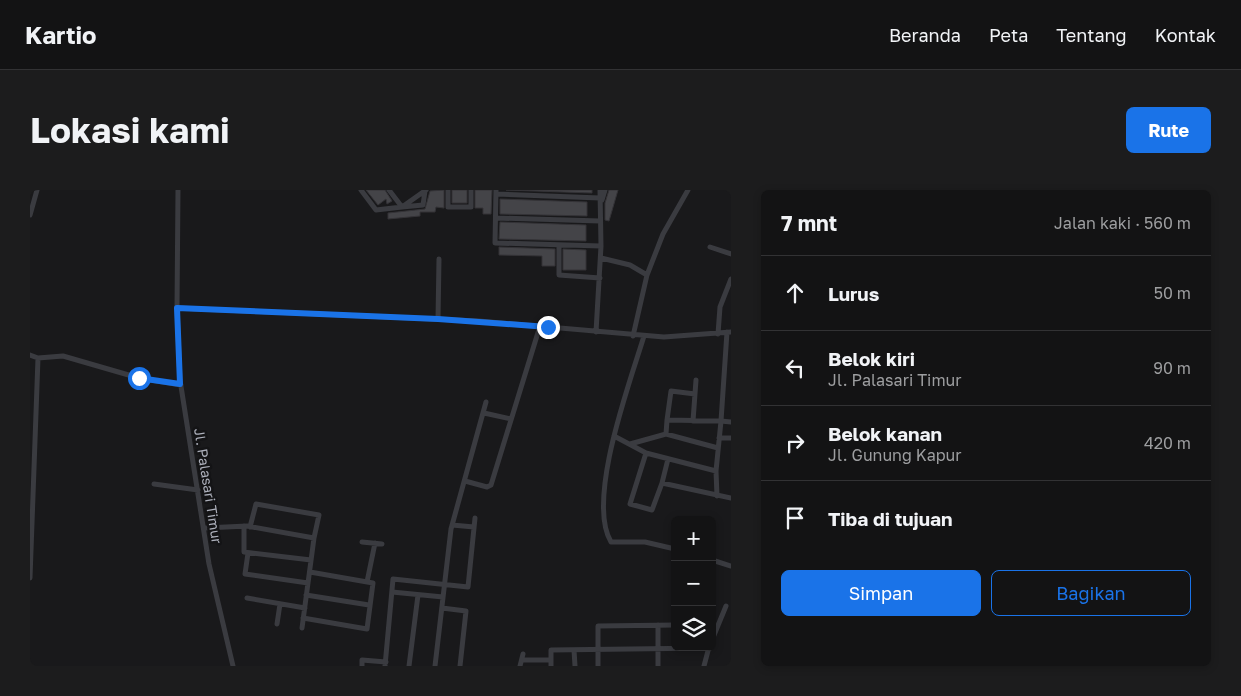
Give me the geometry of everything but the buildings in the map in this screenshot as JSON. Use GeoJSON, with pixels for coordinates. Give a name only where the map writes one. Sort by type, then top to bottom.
{"type":"FeatureCollection","features":[{"type":"Feature","properties":{"kind":"street"},"geometry":{"type":"LineString","coordinates":[[30,215],[37,190]]}},
{"type":"Feature","properties":{"kind":"street","name":"Jl. Palasari Timur"},"geometry":{"type":"LineString","coordinates":[[178,190],[177,308],[180,384],[213,582],[234,666]]}},
{"type":"Feature","properties":{"kind":"street"},"geometry":{"type":"LineString","coordinates":[[361,190],[376,210],[424,205],[423,191]]}},
{"type":"Feature","properties":{"kind":"street"},"geometry":{"type":"LineString","coordinates":[[389,190],[402,207]]}},
{"type":"Feature","properties":{"kind":"street"},"geometry":{"type":"LineString","coordinates":[[448,190],[448,207],[472,207],[471,190]]}},
{"type":"Feature","properties":{"kind":"street"},"geometry":{"type":"LineString","coordinates":[[596,332],[601,258],[600,190]]}},
{"type":"Feature","properties":{"kind":"street"},"geometry":{"type":"LineString","coordinates":[[600,210],[605,190]]}},
{"type":"Feature","properties":{"kind":"street"},"geometry":{"type":"LineString","coordinates":[[634,336],[647,275],[663,234],[688,190]]}},
{"type":"Feature","properties":{"kind":"street"},"geometry":{"type":"LineString","coordinates":[[402,207],[423,191]]}},
{"type":"Feature","properties":{"kind":"street"},"geometry":{"type":"LineString","coordinates":[[600,198],[496,192],[496,243],[601,246]]}},
{"type":"Feature","properties":{"kind":"street"},"geometry":{"type":"LineString","coordinates":[[496,218],[600,221]]}},
{"type":"Feature","properties":{"kind":"street"},"geometry":{"type":"LineString","coordinates":[[559,245],[559,276],[600,278]]}},
{"type":"Feature","properties":{"kind":"street"},"geometry":{"type":"LineString","coordinates":[[710,247],[731,254]]}},
{"type":"Feature","properties":{"kind":"street"},"geometry":{"type":"LineString","coordinates":[[601,258],[630,264],[647,275]]}},
{"type":"Feature","properties":{"kind":"street"},"geometry":{"type":"LineString","coordinates":[[438,319],[439,259]]}},
{"type":"Feature","properties":{"kind":"street"},"geometry":{"type":"LineString","coordinates":[[718,334],[720,307],[731,279]]}},
{"type":"Feature","properties":{"kind":"street"},"geometry":{"type":"LineString","coordinates":[[177,308],[438,319],[540,326],[634,336],[718,334],[729,332],[716,471],[717,496]]}},
{"type":"Feature","properties":{"kind":"street"},"geometry":{"type":"LineString","coordinates":[[465,480],[487,487],[491,485],[540,326]]}},
{"type":"Feature","properties":{"kind":"street"},"geometry":{"type":"LineString","coordinates":[[644,336],[614,436],[607,467],[604,495],[605,516],[610,542],[645,542],[671,548]]}},
{"type":"Feature","properties":{"kind":"street"},"geometry":{"type":"LineString","coordinates":[[30,355],[38,358],[63,356],[139,378],[180,384]]}},
{"type":"Feature","properties":{"kind":"street"},"geometry":{"type":"LineString","coordinates":[[30,578],[38,358]]}},
{"type":"Feature","properties":{"kind":"street"},"geometry":{"type":"LineString","coordinates":[[693,421],[696,380]]}},
{"type":"Feature","properties":{"kind":"street"},"geometry":{"type":"LineString","coordinates":[[666,434],[671,391],[695,394]]}},
{"type":"Feature","properties":{"kind":"street"},"geometry":{"type":"LineString","coordinates":[[435,666],[452,525],[486,402]]}},
{"type":"Feature","properties":{"kind":"street"},"geometry":{"type":"LineString","coordinates":[[484,413],[510,419]]}},
{"type":"Feature","properties":{"kind":"street"},"geometry":{"type":"LineString","coordinates":[[667,420],[731,422]]}},
{"type":"Feature","properties":{"kind":"street"},"geometry":{"type":"LineString","coordinates":[[630,444],[666,434],[718,448]]}},
{"type":"Feature","properties":{"kind":"street"},"geometry":{"type":"LineString","coordinates":[[614,436],[646,453],[716,471]]}},
{"type":"Feature","properties":{"kind":"street"},"geometry":{"type":"LineString","coordinates":[[719,438],[731,438]]}},
{"type":"Feature","properties":{"kind":"street"},"geometry":{"type":"LineString","coordinates":[[646,453],[629,503],[646,510],[652,510],[668,460]]}},
{"type":"Feature","properties":{"kind":"street"},"geometry":{"type":"LineString","coordinates":[[662,483],[731,498]]}},
{"type":"Feature","properties":{"kind":"street"},"geometry":{"type":"LineString","coordinates":[[154,484],[198,490]]}},
{"type":"Feature","properties":{"kind":"street"},"geometry":{"type":"LineString","coordinates":[[302,628],[314,538],[319,515],[256,504],[247,526],[243,550],[248,553],[311,560]]}},
{"type":"Feature","properties":{"kind":"street"},"geometry":{"type":"LineString","coordinates":[[362,666],[362,660],[385,664],[393,579],[468,587],[475,518]]}},
{"type":"Feature","properties":{"kind":"street"},"geometry":{"type":"LineString","coordinates":[[452,525],[474,527]]}},
{"type":"Feature","properties":{"kind":"street"},"geometry":{"type":"LineString","coordinates":[[205,528],[247,526],[314,538]]}},
{"type":"Feature","properties":{"kind":"street"},"geometry":{"type":"LineString","coordinates":[[362,542],[382,544]]}},
{"type":"Feature","properties":{"kind":"street"},"geometry":{"type":"LineString","coordinates":[[367,582],[374,543]]}},
{"type":"Feature","properties":{"kind":"street"},"geometry":{"type":"LineString","coordinates":[[248,553],[245,574],[308,583]]}},
{"type":"Feature","properties":{"kind":"street"},"geometry":{"type":"LineString","coordinates":[[715,561],[731,566]]}},
{"type":"Feature","properties":{"kind":"street"},"geometry":{"type":"LineString","coordinates":[[303,618],[367,630],[373,583],[310,572]]}},
{"type":"Feature","properties":{"kind":"street"},"geometry":{"type":"LineString","coordinates":[[392,592],[443,597]]}},
{"type":"Feature","properties":{"kind":"street"},"geometry":{"type":"LineString","coordinates":[[306,595],[369,605]]}},
{"type":"Feature","properties":{"kind":"street"},"geometry":{"type":"LineString","coordinates":[[410,666],[418,595]]}},
{"type":"Feature","properties":{"kind":"street"},"geometry":{"type":"LineString","coordinates":[[247,598],[305,608]]}},
{"type":"Feature","properties":{"kind":"street"},"geometry":{"type":"LineString","coordinates":[[277,624],[280,604]]}},
{"type":"Feature","properties":{"kind":"street"},"geometry":{"type":"LineString","coordinates":[[716,622],[726,606]]}},
{"type":"Feature","properties":{"kind":"street"},"geometry":{"type":"LineString","coordinates":[[442,608],[466,611],[460,666]]}},
{"type":"Feature","properties":{"kind":"street"},"geometry":{"type":"LineString","coordinates":[[658,625],[658,666]]}},
{"type":"Feature","properties":{"kind":"street"},"geometry":{"type":"LineString","coordinates":[[598,666],[598,626],[671,625]]}},
{"type":"Feature","properties":{"kind":"street"},"geometry":{"type":"LineString","coordinates":[[524,661],[551,663],[551,650],[671,649]]}},
{"type":"Feature","properties":{"kind":"street"},"geometry":{"type":"LineString","coordinates":[[574,650],[574,666]]}},
{"type":"Feature","properties":{"kind":"street"},"geometry":{"type":"LineString","coordinates":[[704,666],[708,651]]}},
{"type":"Feature","properties":{"kind":"route"},"geometry":{"type":"LineString","coordinates":[[139,378],[180,384],[177,308],[479,321],[548,327]]}}]}
